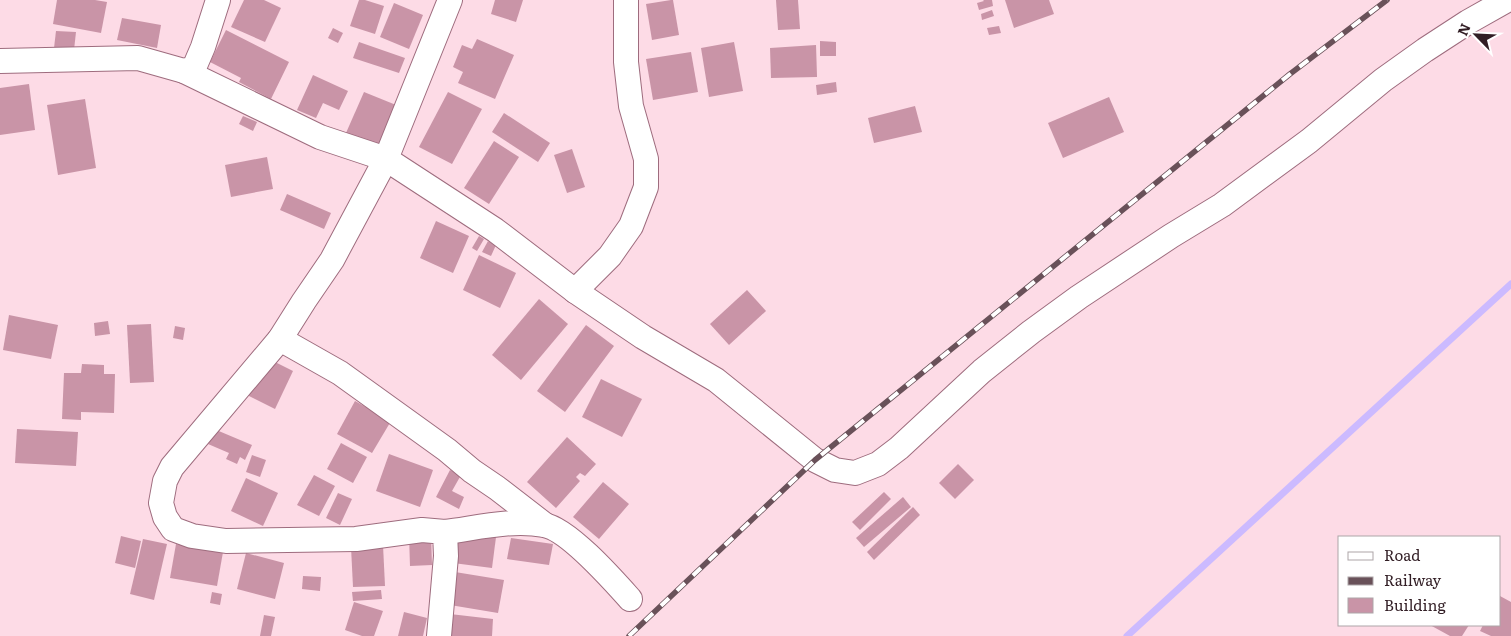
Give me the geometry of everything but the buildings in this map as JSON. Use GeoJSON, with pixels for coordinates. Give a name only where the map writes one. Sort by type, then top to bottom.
{"type":"FeatureCollection","features":[{"type":"Feature","properties":{"kind":"street"},"geometry":{"type":"LineString","coordinates":[[184,71],[194,68],[203,48],[218,0]]}},
{"type":"Feature","properties":{"kind":"street"},"geometry":{"type":"LineString","coordinates":[[450,0],[386,160],[332,260],[280,339],[172,467],[165,481],[161,503],[165,517],[173,528],[192,536],[226,540],[356,539],[422,530],[445,532],[508,523],[546,525]]}},
{"type":"Feature","properties":{"kind":"street"},"geometry":{"type":"LineString","coordinates":[[575,291],[610,256],[631,226],[646,187],[646,159],[632,106],[626,62],[626,0]]}},
{"type":"Feature","properties":{"kind":"street"},"geometry":{"type":"LineString","coordinates":[[0,61],[138,58],[184,71],[320,136],[386,160],[495,230],[575,291],[643,337],[716,380],[815,460],[835,470],[855,473],[878,464],[899,448],[982,371],[1079,297],[1171,236],[1222,205],[1309,141],[1383,80],[1424,50],[1507,0]]}},
{"type":"Feature","properties":{"kind":"street"},"geometry":{"type":"LineString","coordinates":[[280,339],[346,378],[580,548],[630,600]]}},
{"type":"Feature","properties":{"kind":"street"},"geometry":{"type":"LineString","coordinates":[[439,636],[446,556],[445,532]]}},
{"type":"Feature","properties":{"kind":"waterway"},"geometry":{"type":"LineString","coordinates":[[1127,636],[1511,284]]}},
{"type":"Feature","properties":{"kind":"railway"},"geometry":{"type":"LineString","coordinates":[[629,636],[815,460],[1290,74],[1387,0]]}}]}
